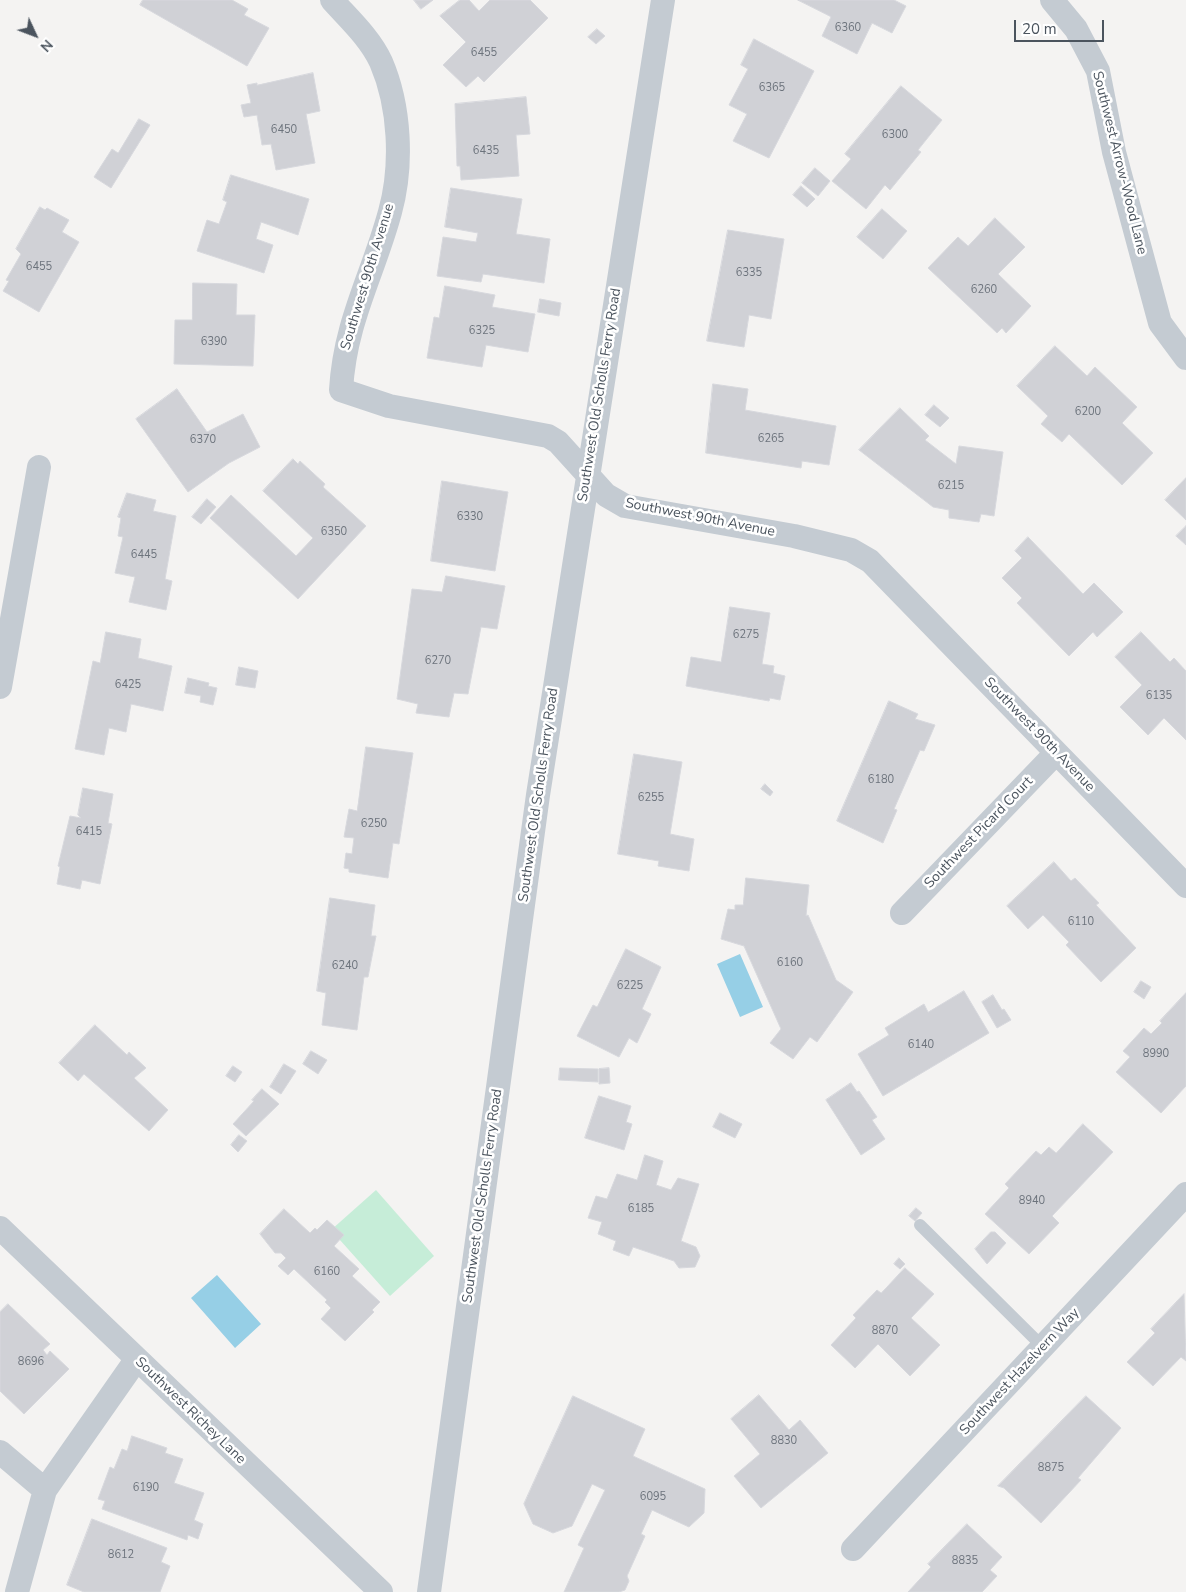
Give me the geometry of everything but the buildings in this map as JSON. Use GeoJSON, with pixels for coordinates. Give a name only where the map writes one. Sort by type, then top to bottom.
{"type":"FeatureCollection","features":[{"type":"Feature","properties":{"kind":"street","name":"Southwest 90th Avenue"},"geometry":{"type":"LineString","coordinates":[[332,0],[365,37],[380,62],[394,101],[396,146],[396,175],[390,211],[356,308],[342,363],[341,390],[389,406],[548,436],[558,442],[606,495],[625,506],[794,536],[851,550],[870,561],[1186,886]]}},
{"type":"Feature","properties":{"kind":"street","name":"Southwest Old Scholls Ferry Road"},"geometry":{"type":"LineString","coordinates":[[429,1592],[538,796],[587,474],[663,0]]}},
{"type":"Feature","properties":{"kind":"street","name":"Southwest Arrow-Wood Lane"},"geometry":{"type":"LineString","coordinates":[[1052,0],[1076,29],[1098,71],[1114,152],[1160,323],[1186,358]]}},
{"type":"Feature","properties":{"kind":"street"},"geometry":{"type":"LineString","coordinates":[[0,687],[39,467]]}},
{"type":"Feature","properties":{"kind":"street","name":"Southwest Picard Court"},"geometry":{"type":"LineString","coordinates":[[902,913],[1056,753]]}},
{"type":"Feature","properties":{"kind":"street","name":"Southwest Hazelvern Way"},"geometry":{"type":"LineString","coordinates":[[854,1550],[1186,1194]]}},
{"type":"Feature","properties":{"kind":"street","name":"Southwest Richey Lane"},"geometry":{"type":"LineString","coordinates":[[0,1228],[381,1592]]}},
{"type":"Feature","properties":{"kind":"street"},"geometry":{"type":"LineString","coordinates":[[17,1592],[45,1490],[136,1360]]}},
{"type":"Feature","properties":{"kind":"street"},"geometry":{"type":"LineString","coordinates":[[0,1452],[45,1490]]}},
{"type":"Feature","properties":{"kind":"lane"},"geometry":{"type":"LineString","coordinates":[[920,1225],[1043,1347]]}},
{"type":"Feature","properties":{"kind":"green space"},"geometry":{"type":"Polygon","coordinates":[[[376,1190],[434,1256],[390,1296],[331,1230],[376,1190]]]}},
{"type":"Feature","properties":{"kind":"water"},"geometry":{"type":"Polygon","coordinates":[[[740,954],[763,1007],[740,1017],[717,964],[740,954]]]}},
{"type":"Feature","properties":{"kind":"water"},"geometry":{"type":"Polygon","coordinates":[[[217,1275],[261,1324],[235,1348],[191,1298],[217,1275]]]}}]}
